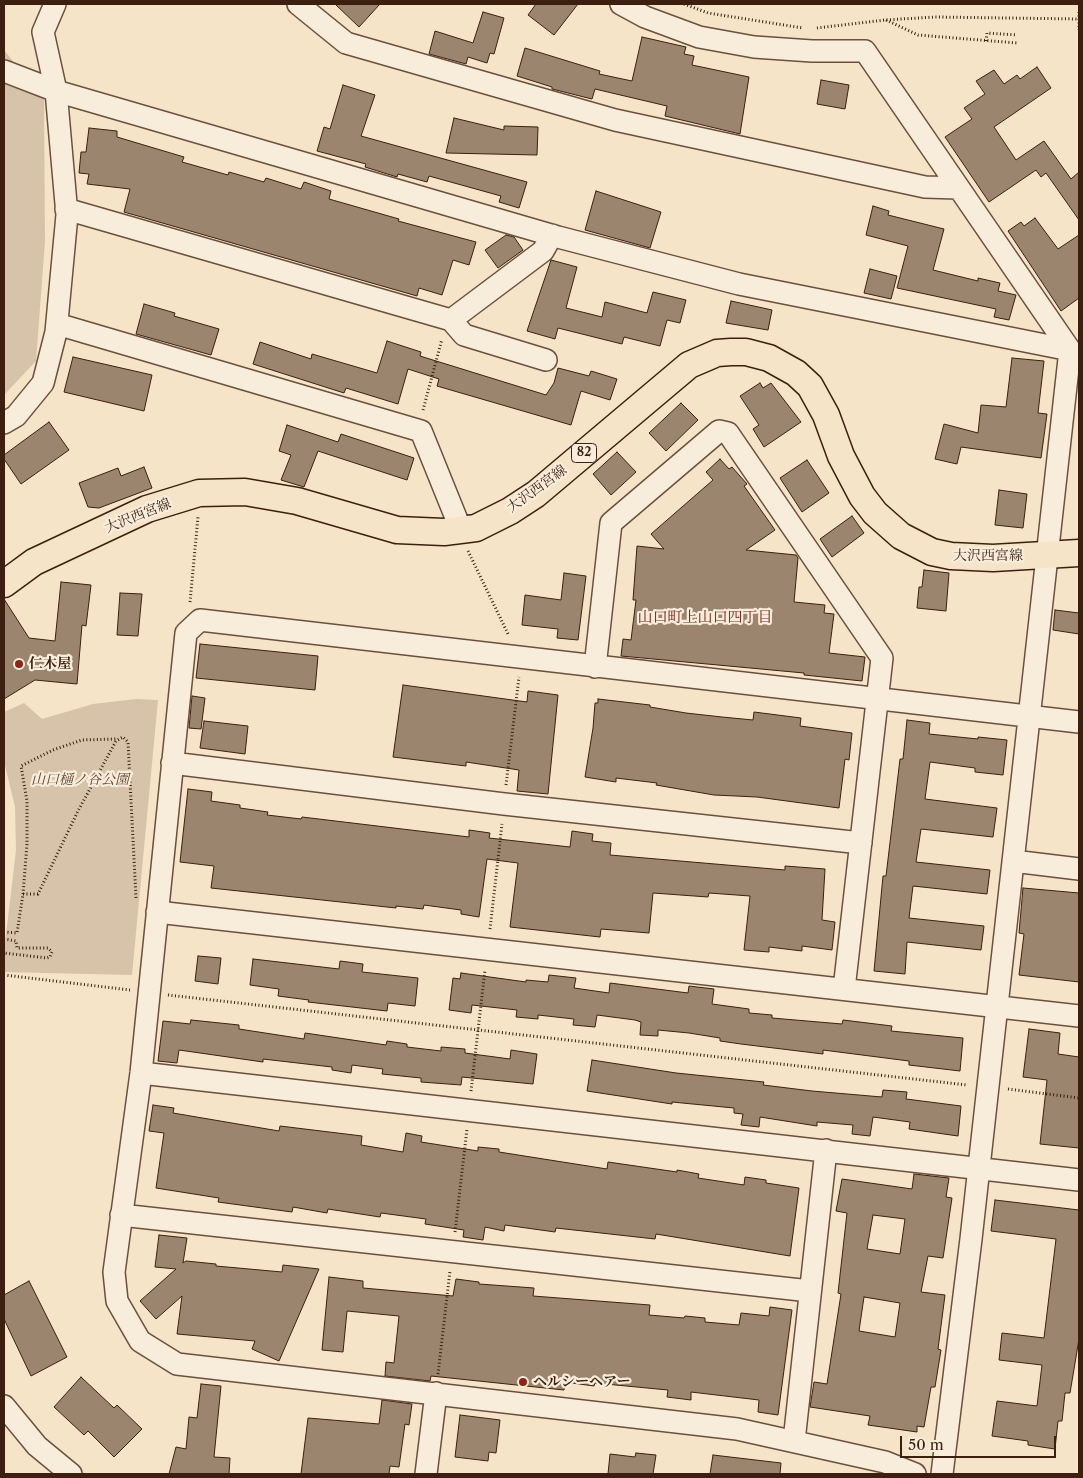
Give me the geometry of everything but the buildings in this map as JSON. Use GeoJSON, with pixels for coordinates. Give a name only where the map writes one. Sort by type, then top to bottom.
{"type":"FeatureCollection","features":[{"type":"Feature","properties":{"kind":"main road","name":"大沢西宮線"},"geometry":{"type":"LineString","coordinates":[[4,583],[34,562],[147,509],[199,493],[245,492],[297,501],[397,530],[444,532],[476,528],[510,511],[536,494],[690,365],[717,353],[746,352],[783,364],[810,386],[826,415],[841,456],[862,496],[875,513],[901,536],[932,552],[951,556],[993,558],[1079,553]]}},
{"type":"Feature","properties":{"kind":"street"},"geometry":{"type":"LineString","coordinates":[[4,424],[16,416],[43,383],[57,324],[66,209],[56,91],[43,32],[55,4]]}},
{"type":"Feature","properties":{"kind":"street"},"geometry":{"type":"LineString","coordinates":[[298,4],[346,43],[615,120],[925,187],[958,188]]}},
{"type":"Feature","properties":{"kind":"street"},"geometry":{"type":"LineString","coordinates":[[621,4],[645,18],[698,37],[754,47],[812,51],[865,51],[1070,350],[1050,516],[1048,555],[1014,861],[942,1474]]}},
{"type":"Feature","properties":{"kind":"street"},"geometry":{"type":"LineString","coordinates":[[4,71],[56,91],[552,235],[739,284],[1070,350]]}},
{"type":"Feature","properties":{"kind":"street"},"geometry":{"type":"LineString","coordinates":[[66,209],[449,320],[464,336],[546,360]]}},
{"type":"Feature","properties":{"kind":"street"},"geometry":{"type":"LineString","coordinates":[[449,320],[542,251],[552,235]]}},
{"type":"Feature","properties":{"kind":"street"},"geometry":{"type":"LineString","coordinates":[[57,324],[421,431],[461,530]]}},
{"type":"Feature","properties":{"kind":"street"},"geometry":{"type":"LineString","coordinates":[[595,667],[612,523],[719,431],[728,433],[882,658],[844,989]]}},
{"type":"Feature","properties":{"kind":"street"},"geometry":{"type":"LineString","coordinates":[[915,1474],[885,1462],[737,1429],[436,1393],[231,1372],[177,1364],[140,1341],[117,1301],[114,1272],[141,1073],[186,633],[200,620],[1079,722]]}},
{"type":"Feature","properties":{"kind":"street"},"geometry":{"type":"LineString","coordinates":[[172,763],[504,804],[861,843]]}},
{"type":"Feature","properties":{"kind":"street"},"geometry":{"type":"LineString","coordinates":[[1014,861],[1079,869]]}},
{"type":"Feature","properties":{"kind":"street"},"geometry":{"type":"LineString","coordinates":[[157,912],[1079,1016]]}},
{"type":"Feature","properties":{"kind":"street"},"geometry":{"type":"LineString","coordinates":[[141,1073],[979,1167],[1079,1180]]}},
{"type":"Feature","properties":{"kind":"street"},"geometry":{"type":"LineString","coordinates":[[794,1441],[826,1150]]}},
{"type":"Feature","properties":{"kind":"street"},"geometry":{"type":"LineString","coordinates":[[121,1215],[810,1291]]}},
{"type":"Feature","properties":{"kind":"street"},"geometry":{"type":"LineString","coordinates":[[426,1474],[436,1393]]}},
{"type":"Feature","properties":{"kind":"street"},"geometry":{"type":"LineString","coordinates":[[4,1406],[37,1446],[71,1474]]}},
{"type":"Feature","properties":{"kind":"path"},"geometry":{"type":"LineString","coordinates":[[684,4],[708,13],[811,29],[885,20],[935,17],[1079,19]]}},
{"type":"Feature","properties":{"kind":"path"},"geometry":{"type":"LineString","coordinates":[[1079,12],[1079,30]]}},
{"type":"Feature","properties":{"kind":"path"},"geometry":{"type":"LineString","coordinates":[[885,20],[918,34],[986,41],[1017,42]]}},
{"type":"Feature","properties":{"kind":"path"},"geometry":{"type":"LineString","coordinates":[[986,41],[987,33],[1017,35]]}},
{"type":"Feature","properties":{"kind":"path"},"geometry":{"type":"LineString","coordinates":[[418,430],[449,320]]}},
{"type":"Feature","properties":{"kind":"path"},"geometry":{"type":"LineString","coordinates":[[193,626],[188,620],[199,510]]}},
{"type":"Feature","properties":{"kind":"path"},"geometry":{"type":"LineString","coordinates":[[4,932],[18,933],[23,894],[27,844],[27,801],[21,766],[53,750],[82,740],[117,739],[123,737],[128,742],[137,887],[135,906]]}},
{"type":"Feature","properties":{"kind":"path"},"geometry":{"type":"LineString","coordinates":[[23,894],[38,894],[78,811],[117,739]]}},
{"type":"Feature","properties":{"kind":"path"},"geometry":{"type":"LineString","coordinates":[[4,939],[16,941],[16,948],[48,948],[52,952],[50,957],[46,958],[4,954]]}},
{"type":"Feature","properties":{"kind":"path"},"geometry":{"type":"LineString","coordinates":[[4,975],[138,991]]}},
{"type":"Feature","properties":{"kind":"path"},"geometry":{"type":"LineString","coordinates":[[160,994],[973,1086]]}},
{"type":"Feature","properties":{"kind":"path"},"geometry":{"type":"LineString","coordinates":[[999,1088],[1079,1098]]}},
{"type":"Feature","properties":{"kind":"green space"},"geometry":{"type":"Polygon","coordinates":[[[4,50],[44,100],[45,241],[36,361],[4,395],[4,50]]]}},
{"type":"Feature","properties":{"kind":"green space","name":"山口樋ノ谷公園"},"geometry":{"type":"Polygon","coordinates":[[[136,699],[158,700],[132,975],[4,972],[4,952],[16,850],[15,807],[4,761],[4,712],[24,703],[42,719],[93,704],[136,699]]]}},
{"type":"Feature","properties":{"kind":"place","name":"仁木屋"},"geometry":{"type":"Point","coordinates":[19,664]}},
{"type":"Feature","properties":{"kind":"place","name":"ヘルシーヘアー"},"geometry":{"type":"Point","coordinates":[523,1382]}},
{"type":"Feature","properties":{"kind":"district","name":"山口町上山口四丁目"},"geometry":{"type":"Point","coordinates":[705,618]}}]}
